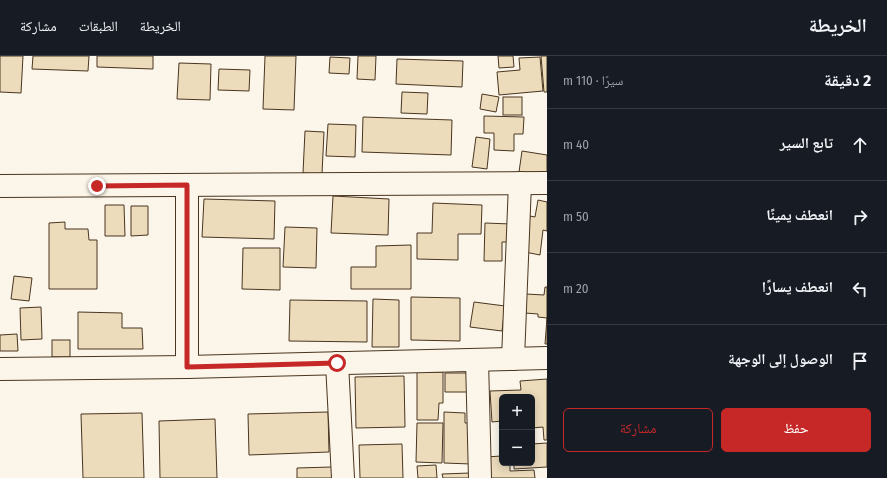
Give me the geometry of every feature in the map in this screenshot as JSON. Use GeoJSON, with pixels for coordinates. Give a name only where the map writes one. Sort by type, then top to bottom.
{"type":"FeatureCollection","features":[{"type":"Feature","properties":{"kind":"street"},"geometry":{"type":"LineString","coordinates":[[514,359],[520,183]]}},
{"type":"Feature","properties":{"kind":"street"},"geometry":{"type":"LineString","coordinates":[[0,186],[547,183]]}},
{"type":"Feature","properties":{"kind":"street"},"geometry":{"type":"LineString","coordinates":[[187,185],[187,367]]}},
{"type":"Feature","properties":{"kind":"street"},"geometry":{"type":"LineString","coordinates":[[0,369],[187,367],[547,358]]}},
{"type":"Feature","properties":{"kind":"street"},"geometry":{"type":"LineString","coordinates":[[477,360],[480,478]]}},
{"type":"Feature","properties":{"kind":"street"},"geometry":{"type":"LineString","coordinates":[[337,363],[343,478]]}},
{"type":"Feature","properties":{"kind":"building"},"geometry":{"type":"Polygon","coordinates":[[[0,56],[23,56],[21,93],[0,92],[0,56]]]}},
{"type":"Feature","properties":{"kind":"building"},"geometry":{"type":"Polygon","coordinates":[[[33,56],[89,56],[88,71],[32,69],[33,56]]]}},
{"type":"Feature","properties":{"kind":"building"},"geometry":{"type":"Polygon","coordinates":[[[97,56],[153,56],[153,69],[97,67],[97,56]]]}},
{"type":"Feature","properties":{"kind":"building"},"geometry":{"type":"Polygon","coordinates":[[[265,56],[296,56],[294,110],[263,109],[265,56]]]}},
{"type":"Feature","properties":{"kind":"building"},"geometry":{"type":"Polygon","coordinates":[[[358,56],[376,56],[375,80],[357,79],[358,56]]]}},
{"type":"Feature","properties":{"kind":"building"},"geometry":{"type":"Polygon","coordinates":[[[498,56],[513,56],[514,67],[499,68],[498,56]]]}},
{"type":"Feature","properties":{"kind":"building"},"geometry":{"type":"Polygon","coordinates":[[[541,56],[547,56],[547,92],[544,92],[541,56]]]}},
{"type":"Feature","properties":{"kind":"building"},"geometry":{"type":"Polygon","coordinates":[[[330,57],[350,58],[349,74],[329,73],[330,57]]]}},
{"type":"Feature","properties":{"kind":"building"},"geometry":{"type":"Polygon","coordinates":[[[540,57],[543,91],[499,95],[497,72],[520,70],[519,58],[540,57]]]}},
{"type":"Feature","properties":{"kind":"building"},"geometry":{"type":"Polygon","coordinates":[[[397,59],[463,61],[462,87],[396,84],[397,59]]]}},
{"type":"Feature","properties":{"kind":"building"},"geometry":{"type":"Polygon","coordinates":[[[179,63],[211,64],[210,100],[177,99],[179,63]]]}},
{"type":"Feature","properties":{"kind":"building"},"geometry":{"type":"Polygon","coordinates":[[[219,69],[250,70],[249,91],[218,90],[219,69]]]}},
{"type":"Feature","properties":{"kind":"building"},"geometry":{"type":"Polygon","coordinates":[[[402,92],[428,93],[427,114],[401,113],[402,92]]]}},
{"type":"Feature","properties":{"kind":"building"},"geometry":{"type":"Polygon","coordinates":[[[482,94],[499,97],[496,112],[480,109],[482,94]]]}},
{"type":"Feature","properties":{"kind":"building"},"geometry":{"type":"Polygon","coordinates":[[[503,97],[522,97],[522,115],[503,115],[503,97]]]}},
{"type":"Feature","properties":{"kind":"building"},"geometry":{"type":"Polygon","coordinates":[[[484,116],[524,117],[523,134],[514,134],[514,151],[494,150],[494,133],[484,133],[484,116]]]}},
{"type":"Feature","properties":{"kind":"building"},"geometry":{"type":"Polygon","coordinates":[[[363,117],[452,120],[451,155],[362,152],[363,117]]]}},
{"type":"Feature","properties":{"kind":"building"},"geometry":{"type":"Polygon","coordinates":[[[328,124],[356,125],[355,157],[326,156],[328,124]]]}},
{"type":"Feature","properties":{"kind":"building"},"geometry":{"type":"Polygon","coordinates":[[[305,131],[324,132],[322,174],[303,173],[305,131]]]}},
{"type":"Feature","properties":{"kind":"building"},"geometry":{"type":"Polygon","coordinates":[[[476,137],[490,139],[487,169],[472,167],[476,137]]]}},
{"type":"Feature","properties":{"kind":"building"},"geometry":{"type":"Polygon","coordinates":[[[522,151],[547,155],[547,175],[519,172],[522,151]]]}},
{"type":"Feature","properties":{"kind":"building"},"geometry":{"type":"Polygon","coordinates":[[[333,196],[389,199],[388,235],[331,233],[333,196]]]}},
{"type":"Feature","properties":{"kind":"building"},"geometry":{"type":"Polygon","coordinates":[[[204,199],[275,201],[274,239],[202,237],[204,199]]]}},
{"type":"Feature","properties":{"kind":"building"},"geometry":{"type":"Polygon","coordinates":[[[538,200],[547,202],[547,231],[543,230],[540,255],[525,252],[530,216],[535,217],[538,200]]]}},
{"type":"Feature","properties":{"kind":"building"},"geometry":{"type":"Polygon","coordinates":[[[433,203],[482,205],[481,234],[458,234],[458,260],[417,259],[417,233],[432,233],[433,203]]]}},
{"type":"Feature","properties":{"kind":"building"},"geometry":{"type":"Polygon","coordinates":[[[105,205],[124,205],[125,236],[105,236],[105,205]]]}},
{"type":"Feature","properties":{"kind":"building"},"geometry":{"type":"Polygon","coordinates":[[[131,206],[148,206],[148,235],[131,236],[131,206]]]}},
{"type":"Feature","properties":{"kind":"building"},"geometry":{"type":"Polygon","coordinates":[[[65,222],[65,229],[88,229],[89,240],[97,240],[97,289],[49,289],[49,223],[65,222]]]}},
{"type":"Feature","properties":{"kind":"building"},"geometry":{"type":"Polygon","coordinates":[[[485,223],[511,224],[511,242],[502,242],[502,261],[484,261],[485,223]]]}},
{"type":"Feature","properties":{"kind":"building"},"geometry":{"type":"Polygon","coordinates":[[[285,227],[317,228],[316,268],[283,267],[285,227]]]}},
{"type":"Feature","properties":{"kind":"building"},"geometry":{"type":"Polygon","coordinates":[[[411,245],[411,289],[351,289],[351,267],[376,267],[376,246],[411,245]]]}},
{"type":"Feature","properties":{"kind":"building"},"geometry":{"type":"Polygon","coordinates":[[[243,248],[280,248],[280,290],[242,289],[243,248]]]}},
{"type":"Feature","properties":{"kind":"building"},"geometry":{"type":"Polygon","coordinates":[[[14,276],[32,278],[29,301],[11,299],[14,276]]]}},
{"type":"Feature","properties":{"kind":"building"},"geometry":{"type":"Polygon","coordinates":[[[545,287],[547,287],[547,318],[538,317],[538,314],[525,313],[526,294],[544,295],[545,287]]]}},
{"type":"Feature","properties":{"kind":"building"},"geometry":{"type":"Polygon","coordinates":[[[411,297],[460,298],[460,341],[411,340],[411,297]]]}},
{"type":"Feature","properties":{"kind":"building"},"geometry":{"type":"Polygon","coordinates":[[[373,299],[399,300],[399,347],[372,347],[373,299]]]}},
{"type":"Feature","properties":{"kind":"building"},"geometry":{"type":"Polygon","coordinates":[[[290,300],[367,301],[367,342],[289,341],[290,300]]]}},
{"type":"Feature","properties":{"kind":"building"},"geometry":{"type":"Polygon","coordinates":[[[474,302],[505,306],[502,331],[470,327],[474,302]]]}},
{"type":"Feature","properties":{"kind":"building"},"geometry":{"type":"Polygon","coordinates":[[[41,307],[42,339],[21,340],[20,308],[41,307]]]}},
{"type":"Feature","properties":{"kind":"building"},"geometry":{"type":"Polygon","coordinates":[[[78,312],[122,313],[122,328],[142,328],[143,349],[78,349],[78,312]]]}},
{"type":"Feature","properties":{"kind":"building"},"geometry":{"type":"Polygon","coordinates":[[[547,318],[547,344],[545,344],[547,318]]]}},
{"type":"Feature","properties":{"kind":"building"},"geometry":{"type":"Polygon","coordinates":[[[17,334],[18,351],[0,351],[0,335],[17,334]]]}},
{"type":"Feature","properties":{"kind":"building"},"geometry":{"type":"Polygon","coordinates":[[[52,340],[70,340],[70,357],[52,357],[52,340]]]}},
{"type":"Feature","properties":{"kind":"building"},"geometry":{"type":"Polygon","coordinates":[[[417,372],[443,372],[443,403],[439,403],[438,420],[417,420],[417,372]]]}},
{"type":"Feature","properties":{"kind":"building"},"geometry":{"type":"Polygon","coordinates":[[[445,373],[467,373],[468,392],[445,392],[445,373]]]}},
{"type":"Feature","properties":{"kind":"building"},"geometry":{"type":"Polygon","coordinates":[[[404,376],[405,427],[356,428],[355,377],[404,376]]]}},
{"type":"Feature","properties":{"kind":"building"},"geometry":{"type":"Polygon","coordinates":[[[547,379],[547,440],[544,440],[543,427],[535,428],[535,394],[499,394],[499,421],[492,422],[490,391],[521,390],[520,381],[547,379]]]}},
{"type":"Feature","properties":{"kind":"building"},"geometry":{"type":"Polygon","coordinates":[[[328,412],[329,452],[249,455],[248,414],[328,412]]]}},
{"type":"Feature","properties":{"kind":"building"},"geometry":{"type":"Polygon","coordinates":[[[444,412],[465,413],[465,423],[472,423],[471,464],[444,463],[444,412]]]}},
{"type":"Feature","properties":{"kind":"building"},"geometry":{"type":"Polygon","coordinates":[[[142,413],[144,478],[83,478],[81,414],[142,413]]]}},
{"type":"Feature","properties":{"kind":"building"},"geometry":{"type":"Polygon","coordinates":[[[215,419],[217,478],[160,478],[159,421],[215,419]]]}},
{"type":"Feature","properties":{"kind":"building"},"geometry":{"type":"Polygon","coordinates":[[[417,423],[443,423],[442,463],[416,462],[417,423]]]}},
{"type":"Feature","properties":{"kind":"building"},"geometry":{"type":"Polygon","coordinates":[[[547,443],[547,467],[514,469],[514,466],[535,466],[535,444],[547,443]]]}},
{"type":"Feature","properties":{"kind":"building"},"geometry":{"type":"Polygon","coordinates":[[[402,444],[403,478],[360,478],[359,445],[402,444]]]}},
{"type":"Feature","properties":{"kind":"building"},"geometry":{"type":"Polygon","coordinates":[[[499,456],[499,466],[510,466],[510,471],[534,470],[535,478],[487,478],[485,457],[499,456]]]}},
{"type":"Feature","properties":{"kind":"building"},"geometry":{"type":"Polygon","coordinates":[[[436,465],[437,478],[418,478],[417,466],[436,465]]]}},
{"type":"Feature","properties":{"kind":"building"},"geometry":{"type":"Polygon","coordinates":[[[332,467],[333,478],[297,478],[297,468],[332,467]]]}},
{"type":"Feature","properties":{"kind":"building"},"geometry":{"type":"Polygon","coordinates":[[[470,473],[470,478],[443,478],[442,474],[470,473]]]}},
{"type":"Feature","properties":{"kind":"route"},"geometry":{"type":"LineString","coordinates":[[97,186],[187,185],[187,367],[337,363]]}}]}
